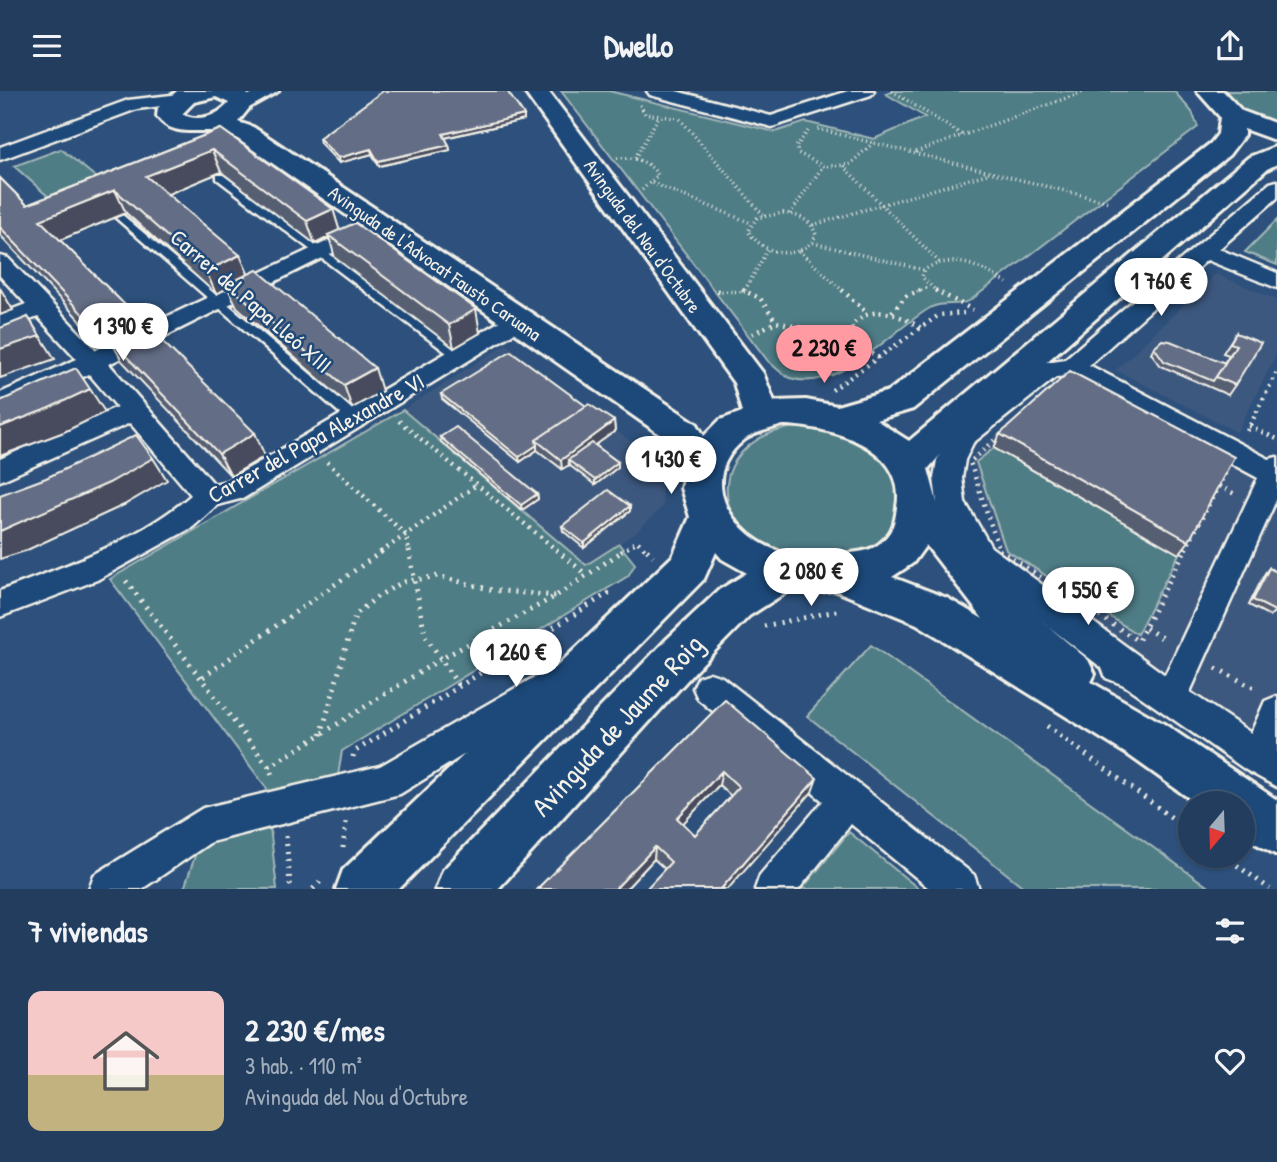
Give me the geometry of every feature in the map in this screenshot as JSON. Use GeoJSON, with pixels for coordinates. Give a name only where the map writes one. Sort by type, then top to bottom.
{"type":"FeatureCollection","features":[{"type":"Feature","properties":{"kind":"main road","name":"Avinguda del Nou d'Octubre"},"geometry":{"type":"LineString","coordinates":[[536,91],[751,381],[799,411]]}},
{"type":"Feature","properties":{"kind":"main road"},"geometry":{"type":"LineString","coordinates":[[1209,91],[1233,116],[1277,133]]}},
{"type":"Feature","properties":{"kind":"main road"},"geometry":{"type":"LineString","coordinates":[[180,101],[185,125],[231,105]]}},
{"type":"Feature","properties":{"kind":"main road","name":"Avinguda de l'Advocat Fausto Caruana"},"geometry":{"type":"LineString","coordinates":[[231,105],[378,224],[684,433],[703,465]]}},
{"type":"Feature","properties":{"kind":"main road"},"geometry":{"type":"LineString","coordinates":[[840,418],[901,400],[1220,149],[1231,135],[1233,116]]}},
{"type":"Feature","properties":{"kind":"main road"},"geometry":{"type":"LineString","coordinates":[[908,467],[928,444],[1258,163],[1277,154]]}},
{"type":"Feature","properties":{"kind":"main road","name":"Avinguda del Nou d'Octubre"},"geometry":{"type":"LineString","coordinates":[[751,381],[753,418]]}},
{"type":"Feature","properties":{"kind":"main road","name":"Avinguda de l'Advocat Fausto Caruana"},"geometry":{"type":"LineString","coordinates":[[625,395],[753,418]]}},
{"type":"Feature","properties":{"kind":"main road"},"geometry":{"type":"LineString","coordinates":[[849,595],[881,564],[898,552],[911,535],[920,509],[916,484],[908,467],[890,445],[875,434],[840,418],[799,411],[753,418],[724,435],[712,447],[703,465],[700,486],[716,530],[734,547],[782,573],[806,577],[849,595],[932,611],[1147,740],[1220,791]]}},
{"type":"Feature","properties":{"kind":"main road"},"geometry":{"type":"LineString","coordinates":[[920,509],[1007,617],[1147,740]]}},
{"type":"Feature","properties":{"kind":"main road"},"geometry":{"type":"LineString","coordinates":[[362,889],[689,567],[710,517]]}},
{"type":"Feature","properties":{"kind":"main road","name":"Avinguda de Jaume Roig"},"geometry":{"type":"LineString","coordinates":[[462,889],[681,655],[734,603],[782,573]]}},
{"type":"Feature","properties":{"kind":"main road"},"geometry":{"type":"LineString","coordinates":[[1255,815],[1277,830]]}},
{"type":"Feature","properties":{"kind":"street"},"geometry":{"type":"LineString","coordinates":[[231,105],[270,91]]}},
{"type":"Feature","properties":{"kind":"street"},"geometry":{"type":"LineString","coordinates":[[656,91],[776,121],[852,92]]}},
{"type":"Feature","properties":{"kind":"street"},"geometry":{"type":"LineString","coordinates":[[0,154],[125,109],[154,109],[180,101]]}},
{"type":"Feature","properties":{"kind":"street"},"geometry":{"type":"LineString","coordinates":[[1277,187],[1204,251],[1060,369],[963,437],[951,460],[948,478],[951,502],[980,556],[1170,700],[1268,764],[1277,712]]}},
{"type":"Feature","properties":{"kind":"street"},"geometry":{"type":"LineString","coordinates":[[0,402],[27,394],[378,224]]}},
{"type":"Feature","properties":{"kind":"street"},"geometry":{"type":"LineString","coordinates":[[1204,251],[1277,281]]}},
{"type":"Feature","properties":{"kind":"street"},"geometry":{"type":"LineString","coordinates":[[0,264],[45,322],[92,363],[133,411],[147,443],[208,496]]}},
{"type":"Feature","properties":{"kind":"street","name":"Carrer del Papa Alexandre VI"},"geometry":{"type":"LineString","coordinates":[[0,604],[86,571],[183,519],[208,496],[234,490],[517,321]]}},
{"type":"Feature","properties":{"kind":"street"},"geometry":{"type":"LineString","coordinates":[[0,323],[45,322]]}},
{"type":"Feature","properties":{"kind":"street"},"geometry":{"type":"LineString","coordinates":[[1010,375],[1060,369],[1276,472],[1170,700]]}},
{"type":"Feature","properties":{"kind":"street"},"geometry":{"type":"LineString","coordinates":[[0,471],[133,411]]}},
{"type":"Feature","properties":{"kind":"street"},"geometry":{"type":"LineString","coordinates":[[1021,629],[1135,674]]}},
{"type":"Feature","properties":{"kind":"street"},"geometry":{"type":"LineString","coordinates":[[108,889],[203,826],[284,804],[387,782],[600,653]]}},
{"type":"Feature","properties":{"kind":"street"},"geometry":{"type":"LineString","coordinates":[[710,688],[960,889]]}},
{"type":"Feature","properties":{"kind":"street"},"geometry":{"type":"LineString","coordinates":[[774,889],[849,799]]}},
{"type":"Feature","properties":{"kind":"lane"},"geometry":{"type":"LineString","coordinates":[[220,177],[459,356]]}},
{"type":"Feature","properties":{"kind":"lane","name":"Carrer del Papa Lleó XIII"},"geometry":{"type":"LineString","coordinates":[[120,216],[355,419]]}},
{"type":"Feature","properties":{"kind":"path"},"geometry":{"type":"LineString","coordinates":[[892,91],[963,135]]}},
{"type":"Feature","properties":{"kind":"path"},"geometry":{"type":"LineString","coordinates":[[914,153],[1086,91]]}},
{"type":"Feature","properties":{"kind":"path"},"geometry":{"type":"LineString","coordinates":[[635,157],[658,118]]}},
{"type":"Feature","properties":{"kind":"path"},"geometry":{"type":"LineString","coordinates":[[679,118],[764,215]]}},
{"type":"Feature","properties":{"kind":"path"},"geometry":{"type":"LineString","coordinates":[[776,121],[811,127],[1113,204]]}},
{"type":"Feature","properties":{"kind":"path"},"geometry":{"type":"LineString","coordinates":[[811,127],[796,147],[804,158],[822,166],[844,166],[857,161],[873,143]]}},
{"type":"Feature","properties":{"kind":"path"},"geometry":{"type":"LineString","coordinates":[[607,158],[635,157],[653,166],[658,175],[652,183],[635,193]]}},
{"type":"Feature","properties":{"kind":"path"},"geometry":{"type":"LineString","coordinates":[[790,214],[822,166]]}},
{"type":"Feature","properties":{"kind":"path"},"geometry":{"type":"LineString","coordinates":[[844,166],[939,262]]}},
{"type":"Feature","properties":{"kind":"path"},"geometry":{"type":"LineString","coordinates":[[813,225],[817,236],[813,243],[799,251],[768,249],[752,239],[748,231],[751,223],[764,215],[790,214],[813,225],[991,173]]}},
{"type":"Feature","properties":{"kind":"path"},"geometry":{"type":"LineString","coordinates":[[652,183],[751,223]]}},
{"type":"Feature","properties":{"kind":"path"},"geometry":{"type":"LineString","coordinates":[[813,243],[924,270],[939,262],[979,267],[1010,286]]}},
{"type":"Feature","properties":{"kind":"path"},"geometry":{"type":"LineString","coordinates":[[745,290],[768,249]]}},
{"type":"Feature","properties":{"kind":"path"},"geometry":{"type":"LineString","coordinates":[[799,251],[867,313]]}},
{"type":"Feature","properties":{"kind":"path"},"geometry":{"type":"LineString","coordinates":[[924,270],[922,277],[929,287],[977,312]]}},
{"type":"Feature","properties":{"kind":"path"},"geometry":{"type":"LineString","coordinates":[[892,312],[906,296],[929,287]]}},
{"type":"Feature","properties":{"kind":"path"},"geometry":{"type":"LineString","coordinates":[[711,293],[732,288],[759,295],[768,304],[776,322]]}},
{"type":"Feature","properties":{"kind":"path"},"geometry":{"type":"LineString","coordinates":[[855,339],[851,326],[867,313],[892,312],[921,328]]}},
{"type":"Feature","properties":{"kind":"path"},"geometry":{"type":"LineString","coordinates":[[745,337],[776,322],[855,339],[879,358]]}},
{"type":"Feature","properties":{"kind":"path"},"geometry":{"type":"LineString","coordinates":[[1243,439],[1277,372]]}},
{"type":"Feature","properties":{"kind":"path"},"geometry":{"type":"LineString","coordinates":[[1062,383],[1227,470],[1138,641],[1003,555],[996,547],[970,462],[1062,383]]}},
{"type":"Feature","properties":{"kind":"path"},"geometry":{"type":"LineString","coordinates":[[388,422],[395,418],[587,575]]}},
{"type":"Feature","properties":{"kind":"path"},"geometry":{"type":"LineString","coordinates":[[1249,426],[1277,439]]}},
{"type":"Feature","properties":{"kind":"path"},"geometry":{"type":"LineString","coordinates":[[326,461],[406,535],[425,635],[460,688]]}},
{"type":"Feature","properties":{"kind":"path"},"geometry":{"type":"LineString","coordinates":[[203,677],[478,484]]}},
{"type":"Feature","properties":{"kind":"path"},"geometry":{"type":"LineString","coordinates":[[269,767],[439,660],[556,596],[637,541],[656,559]]}},
{"type":"Feature","properties":{"kind":"path"},"geometry":{"type":"LineString","coordinates":[[321,735],[355,615],[378,596],[402,582],[438,576],[492,590],[556,596]]}},
{"type":"Feature","properties":{"kind":"path"},"geometry":{"type":"LineString","coordinates":[[125,581],[203,677],[269,767],[284,804],[290,884],[295,889]]}},
{"type":"Feature","properties":{"kind":"path"},"geometry":{"type":"LineString","coordinates":[[734,603],[765,627],[840,610],[849,595]]}},
{"type":"Feature","properties":{"kind":"path"},"geometry":{"type":"LineString","coordinates":[[1036,717],[1178,822]]}},
{"type":"Feature","properties":{"kind":"path"},"geometry":{"type":"LineString","coordinates":[[1241,868],[1270,889]]}},
{"type":"Feature","properties":{"kind":"shaded area"},"geometry":{"type":"Polygon","coordinates":[[[1216,274],[1277,300],[1277,353],[1237,432],[1116,370],[1216,274]]]}},
{"type":"Feature","properties":{"kind":"shaded area"},"geometry":{"type":"Polygon","coordinates":[[[506,344],[655,461],[660,472],[663,506],[635,533],[586,566],[403,410],[506,344]]]}},
{"type":"Feature","properties":{"kind":"shaded area"},"geometry":{"type":"Polygon","coordinates":[[[1063,375],[1277,489],[1277,748],[1008,567],[971,458],[1063,375]]]}},
{"type":"Feature","properties":{"kind":"green space"},"geometry":{"type":"Polygon","coordinates":[[[561,91],[609,91],[775,132],[806,122],[874,139],[925,117],[886,94],[894,91],[1174,91],[1192,112],[1198,127],[971,300],[930,308],[845,369],[808,381],[787,377],[768,361],[561,91]]]}},
{"type":"Feature","properties":{"kind":"green space"},"geometry":{"type":"Polygon","coordinates":[[[1220,91],[1277,91],[1277,127],[1241,110],[1220,91]]]}},
{"type":"Feature","properties":{"kind":"green space"},"geometry":{"type":"Polygon","coordinates":[[[61,149],[108,187],[60,207],[14,166],[61,149]]]}},
{"type":"Feature","properties":{"kind":"green space"},"geometry":{"type":"Polygon","coordinates":[[[1277,220],[1277,265],[1245,252],[1277,220]]]}},
{"type":"Feature","properties":{"kind":"green space"},"geometry":{"type":"Polygon","coordinates":[[[403,410],[586,565],[619,544],[635,564],[628,576],[342,751],[337,782],[271,794],[110,579],[403,410]]]}},
{"type":"Feature","properties":{"kind":"green space"},"geometry":{"type":"Polygon","coordinates":[[[800,426],[837,432],[860,441],[881,455],[892,468],[905,505],[891,535],[879,548],[845,558],[796,557],[761,543],[741,527],[730,507],[727,486],[732,466],[746,448],[769,434],[800,426]]]}},
{"type":"Feature","properties":{"kind":"green space"},"geometry":{"type":"Polygon","coordinates":[[[994,448],[1179,554],[1137,634],[1006,550],[976,462],[994,448]]]}},
{"type":"Feature","properties":{"kind":"green space"},"geometry":{"type":"Polygon","coordinates":[[[871,645],[1178,865],[1178,868],[1211,889],[1026,889],[807,716],[871,645]]]}},
{"type":"Feature","properties":{"kind":"green space"},"geometry":{"type":"Polygon","coordinates":[[[270,827],[277,889],[181,889],[185,886],[198,847],[270,827]]]}},
{"type":"Feature","properties":{"kind":"green space"},"geometry":{"type":"Polygon","coordinates":[[[849,832],[919,889],[802,889],[849,832]]]}},
{"type":"Feature","properties":{"kind":"building"},"geometry":{"type":"Polygon","coordinates":[[[383,91],[507,91],[524,115],[443,134],[449,145],[378,161],[371,149],[338,158],[319,138],[383,91]]]}},
{"type":"Feature","properties":{"kind":"building"},"geometry":{"type":"Polygon","coordinates":[[[221,129],[333,209],[307,221],[212,150],[146,176],[240,255],[206,271],[115,190],[40,220],[125,305],[90,322],[0,227],[0,178],[27,205],[221,129]]]}},
{"type":"Feature","properties":{"kind":"building"},"geometry":{"type":"Polygon","coordinates":[[[355,223],[476,309],[449,325],[328,235],[355,223]]]}},
{"type":"Feature","properties":{"kind":"building"},"geometry":{"type":"Polygon","coordinates":[[[257,270],[375,368],[344,385],[227,284],[257,270]]]}},
{"type":"Feature","properties":{"kind":"building"},"geometry":{"type":"Polygon","coordinates":[[[28,317],[40,336],[0,349],[0,328],[28,317]]]}},
{"type":"Feature","properties":{"kind":"building"},"geometry":{"type":"Polygon","coordinates":[[[143,322],[255,433],[219,454],[109,338],[143,322]]]}},
{"type":"Feature","properties":{"kind":"building"},"geometry":{"type":"Polygon","coordinates":[[[1236,333],[1261,343],[1235,385],[1216,377],[1236,345],[1230,343],[1236,333]]]}},
{"type":"Feature","properties":{"kind":"building"},"geometry":{"type":"Polygon","coordinates":[[[1162,340],[1225,363],[1213,381],[1164,361],[1154,347],[1162,340]]]}},
{"type":"Feature","properties":{"kind":"building"},"geometry":{"type":"Polygon","coordinates":[[[511,351],[586,406],[536,440],[537,445],[519,457],[441,394],[511,351]]]}},
{"type":"Feature","properties":{"kind":"building"},"geometry":{"type":"Polygon","coordinates":[[[76,368],[90,389],[0,427],[0,401],[76,368]]]}},
{"type":"Feature","properties":{"kind":"building"},"geometry":{"type":"Polygon","coordinates":[[[1070,371],[1234,457],[1189,541],[1000,434],[1070,371]]]}},
{"type":"Feature","properties":{"kind":"building"},"geometry":{"type":"Polygon","coordinates":[[[589,404],[614,421],[561,460],[536,440],[589,404]]]}},
{"type":"Feature","properties":{"kind":"building"},"geometry":{"type":"Polygon","coordinates":[[[456,427],[537,494],[521,505],[440,437],[456,427]]]}},
{"type":"Feature","properties":{"kind":"building"},"geometry":{"type":"Polygon","coordinates":[[[136,435],[153,458],[109,483],[0,531],[0,495],[46,478],[136,435]]]}},
{"type":"Feature","properties":{"kind":"building"},"geometry":{"type":"Polygon","coordinates":[[[592,443],[618,462],[595,480],[568,460],[592,443]]]}},
{"type":"Feature","properties":{"kind":"building"},"geometry":{"type":"Polygon","coordinates":[[[608,490],[630,506],[584,543],[562,526],[608,490]]]}},
{"type":"Feature","properties":{"kind":"building"},"geometry":{"type":"Polygon","coordinates":[[[1269,568],[1277,572],[1275,611],[1253,600],[1269,568]]]}},
{"type":"Feature","properties":{"kind":"building"},"geometry":{"type":"Polygon","coordinates":[[[725,700],[817,778],[721,889],[646,889],[671,862],[655,847],[615,889],[537,889],[725,700]],[[722,771],[677,818],[695,835],[739,787],[722,771]]]}}]}
